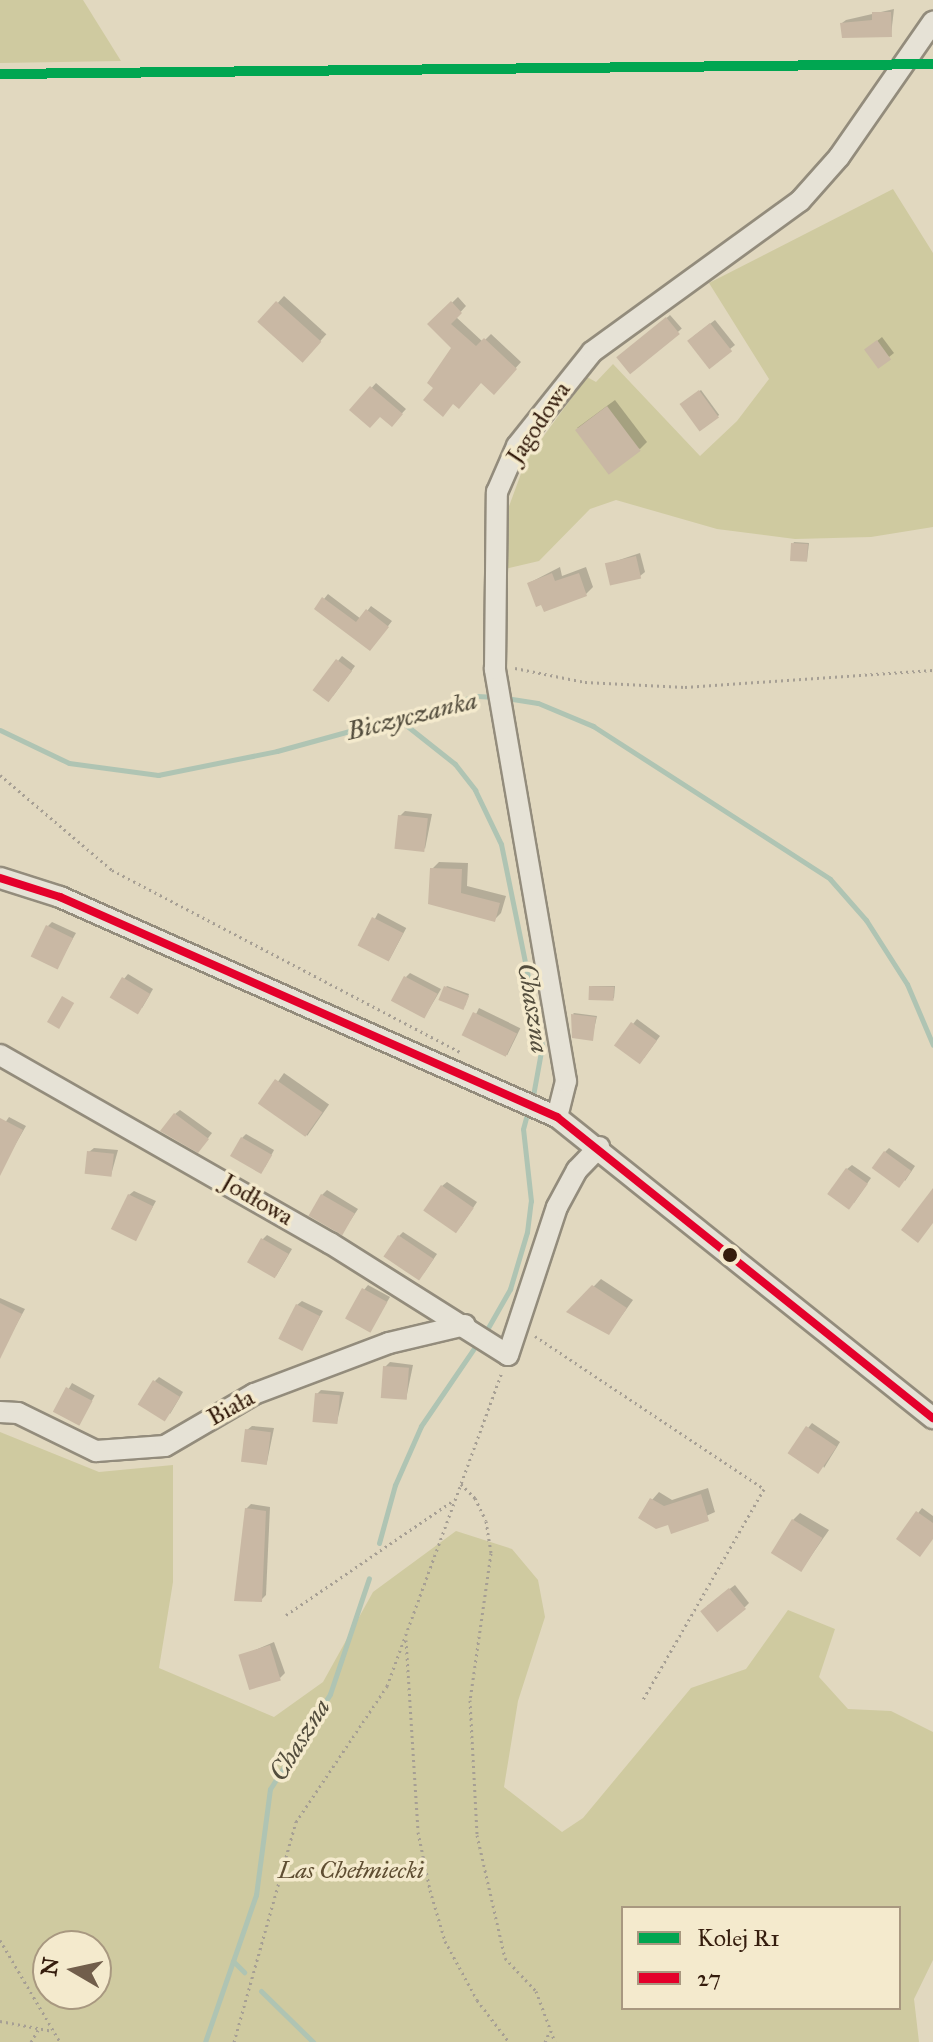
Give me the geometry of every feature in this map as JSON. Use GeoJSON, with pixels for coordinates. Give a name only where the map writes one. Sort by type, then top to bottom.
{"type":"FeatureCollection","features":[{"type":"Feature","properties":{"kind":"street","name":"Jagodowa"},"geometry":{"type":"LineString","coordinates":[[549,1114],[566,1081],[502,724],[495,666],[492,532],[497,492],[517,446],[592,352],[800,201],[839,157],[933,22]]}},
{"type":"Feature","properties":{"kind":"street"},"geometry":{"type":"LineString","coordinates":[[0,878],[60,897],[549,1114],[599,1147],[933,1418]]}},
{"type":"Feature","properties":{"kind":"street","name":"Jodłowa"},"geometry":{"type":"LineString","coordinates":[[0,1055],[486,1339]]}},
{"type":"Feature","properties":{"kind":"street"},"geometry":{"type":"LineString","coordinates":[[486,1339],[519,1325],[557,1207],[577,1170],[599,1147]]}},
{"type":"Feature","properties":{"kind":"street","name":"Biała"},"geometry":{"type":"LineString","coordinates":[[0,1412],[18,1413],[96,1451],[165,1446],[254,1394],[389,1343],[486,1339]]}},
{"type":"Feature","properties":{"kind":"path"},"geometry":{"type":"LineString","coordinates":[[495,666],[585,682],[685,687],[933,670]]}},
{"type":"Feature","properties":{"kind":"path"},"geometry":{"type":"LineString","coordinates":[[0,775],[112,870],[465,1056]]}},
{"type":"Feature","properties":{"kind":"path"},"geometry":{"type":"LineString","coordinates":[[519,1325],[764,1489],[642,1701]]}},
{"type":"Feature","properties":{"kind":"path"},"geometry":{"type":"LineString","coordinates":[[234,2042],[296,1822],[319,1780],[375,1706],[405,1639],[461,1483],[486,1339]]}},
{"type":"Feature","properties":{"kind":"path"},"geometry":{"type":"LineString","coordinates":[[461,1483],[486,1521],[491,1553],[470,1700],[477,1835],[505,1958],[536,1991],[549,2033],[555,2042]]}},
{"type":"Feature","properties":{"kind":"path"},"geometry":{"type":"LineString","coordinates":[[286,1615],[455,1499]]}},
{"type":"Feature","properties":{"kind":"path"},"geometry":{"type":"LineString","coordinates":[[405,1639],[418,1832],[430,1890],[445,1941],[477,2000],[509,2042]]}},
{"type":"Feature","properties":{"kind":"path"},"geometry":{"type":"LineString","coordinates":[[0,1940],[60,2042]]}},
{"type":"Feature","properties":{"kind":"path"},"geometry":{"type":"LineString","coordinates":[[0,2021],[53,2031]]}},
{"type":"Feature","properties":{"kind":"path"},"geometry":{"type":"LineString","coordinates":[[31,2042],[38,2030]]}},
{"type":"Feature","properties":{"kind":"path"},"geometry":{"type":"LineString","coordinates":[[545,2042],[549,2033]]}},
{"type":"Feature","properties":{"kind":"green space"},"geometry":{"type":"Polygon","coordinates":[[[0,0],[83,0],[121,61],[0,63],[0,0]]]}},
{"type":"Feature","properties":{"kind":"green space"},"geometry":{"type":"Polygon","coordinates":[[[893,189],[933,253],[933,527],[871,537],[795,539],[717,529],[616,500],[590,509],[539,561],[505,569],[502,553],[508,509],[526,460],[587,377],[596,382],[613,364],[700,456],[737,421],[769,379],[709,283],[893,189]]]}},
{"type":"Feature","properties":{"kind":"green space","name":"Las Chełmiecki"},"geometry":{"type":"Polygon","coordinates":[[[0,1432],[99,1472],[173,1465],[173,1582],[159,1668],[274,1717],[323,1682],[373,1592],[456,1531],[512,1549],[538,1580],[545,1617],[518,1701],[504,1787],[562,1832],[583,1818],[691,1688],[746,1669],[788,1610],[835,1629],[819,1677],[848,1709],[891,1711],[933,1732],[933,1960],[914,1999],[919,2042],[0,2042],[0,1432]]]}},
{"type":"Feature","properties":{"kind":"building"},"geometry":{"type":"Polygon","coordinates":[[[872,12],[891,12],[892,37],[842,38],[840,23],[872,20],[872,12]]]}},
{"type":"Feature","properties":{"kind":"building"},"geometry":{"type":"Polygon","coordinates":[[[276,301],[321,342],[303,363],[257,322],[276,301]]]}},
{"type":"Feature","properties":{"kind":"building"},"geometry":{"type":"Polygon","coordinates":[[[451,301],[462,313],[451,324],[476,346],[484,338],[517,369],[494,395],[481,383],[459,409],[453,404],[443,417],[423,400],[433,388],[427,383],[451,348],[427,324],[451,301]]]}},
{"type":"Feature","properties":{"kind":"building"},"geometry":{"type":"Polygon","coordinates":[[[666,317],[680,334],[630,374],[616,357],[666,317]]]}},
{"type":"Feature","properties":{"kind":"building"},"geometry":{"type":"Polygon","coordinates":[[[710,323],[732,351],[709,369],[687,341],[710,323]]]}},
{"type":"Feature","properties":{"kind":"building"},"geometry":{"type":"Polygon","coordinates":[[[877,340],[891,359],[878,369],[864,349],[877,340]]]}},
{"type":"Feature","properties":{"kind":"building"},"geometry":{"type":"Polygon","coordinates":[[[370,386],[403,414],[392,427],[380,417],[370,428],[349,410],[370,386]]]}},
{"type":"Feature","properties":{"kind":"building"},"geometry":{"type":"Polygon","coordinates":[[[699,390],[719,418],[700,432],[680,404],[699,390]]]}},
{"type":"Feature","properties":{"kind":"building"},"geometry":{"type":"Polygon","coordinates":[[[607,406],[641,451],[609,475],[575,430],[607,406]]]}},
{"type":"Feature","properties":{"kind":"building"},"geometry":{"type":"Polygon","coordinates":[[[791,543],[808,544],[807,562],[790,561],[791,543]]]}},
{"type":"Feature","properties":{"kind":"building"},"geometry":{"type":"Polygon","coordinates":[[[636,556],[641,578],[610,586],[605,563],[636,556]]]}},
{"type":"Feature","properties":{"kind":"building"},"geometry":{"type":"Polygon","coordinates":[[[552,573],[555,581],[579,573],[587,596],[544,612],[541,605],[536,607],[527,583],[552,573]]]}},
{"type":"Feature","properties":{"kind":"building"},"geometry":{"type":"Polygon","coordinates":[[[322,597],[356,622],[366,609],[389,627],[370,651],[314,609],[322,597]]]}},
{"type":"Feature","properties":{"kind":"building"},"geometry":{"type":"Polygon","coordinates":[[[336,659],[352,671],[329,702],[313,690],[336,659]]]}},
{"type":"Feature","properties":{"kind":"building"},"geometry":{"type":"Polygon","coordinates":[[[398,815],[428,818],[424,852],[394,849],[398,815]]]}},
{"type":"Feature","properties":{"kind":"building"},"geometry":{"type":"Polygon","coordinates":[[[430,868],[462,869],[461,893],[500,903],[495,922],[428,904],[430,868]]]}},
{"type":"Feature","properties":{"kind":"building"},"geometry":{"type":"Polygon","coordinates":[[[372,917],[403,933],[389,961],[357,946],[372,917]]]}},
{"type":"Feature","properties":{"kind":"building"},"geometry":{"type":"Polygon","coordinates":[[[46,925],[73,938],[58,970],[31,956],[46,925]]]}},
{"type":"Feature","properties":{"kind":"building"},"geometry":{"type":"Polygon","coordinates":[[[404,976],[438,994],[424,1019],[391,1001],[404,976]]]}},
{"type":"Feature","properties":{"kind":"building"},"geometry":{"type":"Polygon","coordinates":[[[122,977],[150,994],[138,1015],[110,998],[122,977]]]}},
{"type":"Feature","properties":{"kind":"building"},"geometry":{"type":"Polygon","coordinates":[[[444,986],[469,996],[463,1010],[438,1000],[444,986]]]}},
{"type":"Feature","properties":{"kind":"building"},"geometry":{"type":"Polygon","coordinates":[[[589,986],[614,987],[613,1001],[589,1000],[589,986]]]}},
{"type":"Feature","properties":{"kind":"building"},"geometry":{"type":"Polygon","coordinates":[[[62,996],[74,1003],[59,1029],[47,1022],[62,996]]]}},
{"type":"Feature","properties":{"kind":"building"},"geometry":{"type":"Polygon","coordinates":[[[473,1012],[517,1033],[506,1057],[462,1035],[473,1012]]]}},
{"type":"Feature","properties":{"kind":"building"},"geometry":{"type":"Polygon","coordinates":[[[571,1014],[596,1017],[593,1041],[572,1038],[571,1014]]]}},
{"type":"Feature","properties":{"kind":"building"},"geometry":{"type":"Polygon","coordinates":[[[631,1022],[657,1041],[640,1064],[614,1045],[631,1022]]]}},
{"type":"Feature","properties":{"kind":"building"},"geometry":{"type":"Polygon","coordinates":[[[275,1079],[323,1112],[305,1137],[258,1104],[275,1079]]]}},
{"type":"Feature","properties":{"kind":"building"},"geometry":{"type":"Polygon","coordinates":[[[174,1113],[209,1139],[198,1153],[160,1131],[174,1113]]]}},
{"type":"Feature","properties":{"kind":"building"},"geometry":{"type":"Polygon","coordinates":[[[0,1118],[23,1130],[0,1176],[0,1118]]]}},
{"type":"Feature","properties":{"kind":"building"},"geometry":{"type":"Polygon","coordinates":[[[241,1137],[272,1155],[261,1174],[230,1156],[241,1137]]]}},
{"type":"Feature","properties":{"kind":"building"},"geometry":{"type":"Polygon","coordinates":[[[87,1151],[114,1154],[111,1177],[85,1174],[87,1151]]]}},
{"type":"Feature","properties":{"kind":"building"},"geometry":{"type":"Polygon","coordinates":[[[884,1151],[912,1171],[899,1188],[872,1168],[884,1151]]]}},
{"type":"Feature","properties":{"kind":"building"},"geometry":{"type":"Polygon","coordinates":[[[846,1168],[868,1184],[849,1210],[827,1194],[846,1168]]]}},
{"type":"Feature","properties":{"kind":"building"},"geometry":{"type":"Polygon","coordinates":[[[441,1185],[474,1208],[456,1233],[423,1210],[441,1185]]]}},
{"type":"Feature","properties":{"kind":"building"},"geometry":{"type":"Polygon","coordinates":[[[933,1188],[933,1223],[918,1243],[901,1230],[933,1188]]]}},
{"type":"Feature","properties":{"kind":"building"},"geometry":{"type":"Polygon","coordinates":[[[128,1194],[153,1206],[136,1241],[111,1229],[128,1194]]]}},
{"type":"Feature","properties":{"kind":"building"},"geometry":{"type":"Polygon","coordinates":[[[321,1194],[355,1214],[342,1235],[308,1216],[321,1194]]]}},
{"type":"Feature","properties":{"kind":"building"},"geometry":{"type":"Polygon","coordinates":[[[398,1235],[434,1259],[419,1281],[383,1257],[398,1235]]]}},
{"type":"Feature","properties":{"kind":"building"},"geometry":{"type":"Polygon","coordinates":[[[261,1238],[289,1254],[275,1278],[247,1262],[261,1238]]]}},
{"type":"Feature","properties":{"kind":"building"},"geometry":{"type":"Polygon","coordinates":[[[592,1285],[627,1308],[609,1335],[566,1312],[592,1285]]]}},
{"type":"Feature","properties":{"kind":"building"},"geometry":{"type":"Polygon","coordinates":[[[362,1288],[387,1302],[370,1333],[345,1319],[362,1288]]]}},
{"type":"Feature","properties":{"kind":"building"},"geometry":{"type":"Polygon","coordinates":[[[0,1303],[22,1314],[0,1359],[0,1303]]]}},
{"type":"Feature","properties":{"kind":"building"},"geometry":{"type":"Polygon","coordinates":[[[296,1304],[320,1316],[302,1351],[278,1339],[296,1304]]]}},
{"type":"Feature","properties":{"kind":"building"},"geometry":{"type":"Polygon","coordinates":[[[383,1366],[409,1368],[407,1400],[381,1398],[383,1366]]]}},
{"type":"Feature","properties":{"kind":"building"},"geometry":{"type":"Polygon","coordinates":[[[153,1380],[180,1397],[165,1422],[138,1405],[153,1380]]]}},
{"type":"Feature","properties":{"kind":"building"},"geometry":{"type":"Polygon","coordinates":[[[66,1387],[92,1401],[79,1426],[53,1412],[66,1387]]]}},
{"type":"Feature","properties":{"kind":"building"},"geometry":{"type":"Polygon","coordinates":[[[315,1393],[340,1395],[337,1424],[312,1422],[315,1393]]]}},
{"type":"Feature","properties":{"kind":"building"},"geometry":{"type":"Polygon","coordinates":[[[806,1426],[837,1447],[818,1474],[788,1453],[806,1426]]]}},
{"type":"Feature","properties":{"kind":"building"},"geometry":{"type":"Polygon","coordinates":[[[245,1429],[271,1432],[267,1465],[241,1462],[245,1429]]]}},
{"type":"Feature","properties":{"kind":"building"},"geometry":{"type":"Polygon","coordinates":[[[701,1494],[709,1521],[671,1534],[668,1525],[656,1529],[638,1518],[650,1498],[664,1506],[701,1494]]]}},
{"type":"Feature","properties":{"kind":"building"},"geometry":{"type":"Polygon","coordinates":[[[245,1508],[266,1511],[262,1602],[234,1601],[245,1508]]]}},
{"type":"Feature","properties":{"kind":"building"},"geometry":{"type":"Polygon","coordinates":[[[916,1511],[933,1523],[933,1539],[920,1557],[896,1539],[916,1511]]]}},
{"type":"Feature","properties":{"kind":"building"},"geometry":{"type":"Polygon","coordinates":[[[792,1519],[823,1538],[801,1572],[771,1553],[792,1519]]]}},
{"type":"Feature","properties":{"kind":"building"},"geometry":{"type":"Polygon","coordinates":[[[729,1588],[746,1609],[717,1632],[700,1611],[729,1588]]]}},
{"type":"Feature","properties":{"kind":"building"},"geometry":{"type":"Polygon","coordinates":[[[270,1645],[281,1680],[249,1690],[238,1655],[270,1645]]]}},
{"type":"Feature","properties":{"kind":"waterway","name":"Biczyczanka"},"geometry":{"type":"LineString","coordinates":[[0,730],[69,763],[158,775],[277,751],[477,696],[496,697]]}},
{"type":"Feature","properties":{"kind":"waterway","name":"Biczyczanka"},"geometry":{"type":"LineString","coordinates":[[506,698],[538,703],[593,726],[830,879],[866,920],[907,984],[933,1045]]}},
{"type":"Feature","properties":{"kind":"waterway","name":"Chaszna"},"geometry":{"type":"LineString","coordinates":[[397,718],[455,764],[475,790],[501,844],[542,1046],[532,1101]]}},
{"type":"Feature","properties":{"kind":"waterway","name":"Chaszna"},"geometry":{"type":"LineString","coordinates":[[485,1333],[510,1289],[527,1232],[531,1201],[523,1129],[528,1110]]}},
{"type":"Feature","properties":{"kind":"waterway","name":"Chaszna"},"geometry":{"type":"LineString","coordinates":[[379,1543],[395,1485],[421,1426],[479,1341]]}},
{"type":"Feature","properties":{"kind":"waterway","name":"Chaszna"},"geometry":{"type":"LineString","coordinates":[[205,2042],[256,1895],[270,1789],[330,1694],[369,1578]]}},
{"type":"Feature","properties":{"kind":"waterway"},"geometry":{"type":"LineString","coordinates":[[233,1961],[244,1972]]}},
{"type":"Feature","properties":{"kind":"waterway"},"geometry":{"type":"LineString","coordinates":[[261,1991],[313,2042]]}},
{"type":"Feature","properties":{"kind":"rail line","name":"R1"},"geometry":{"type":"LineString","coordinates":[[0,74],[933,64]]}},
{"type":"Feature","properties":{"kind":"transit line","name":"27"},"geometry":{"type":"LineString","coordinates":[[0,878],[60,897],[557,1117],[933,1418]]}}]}
